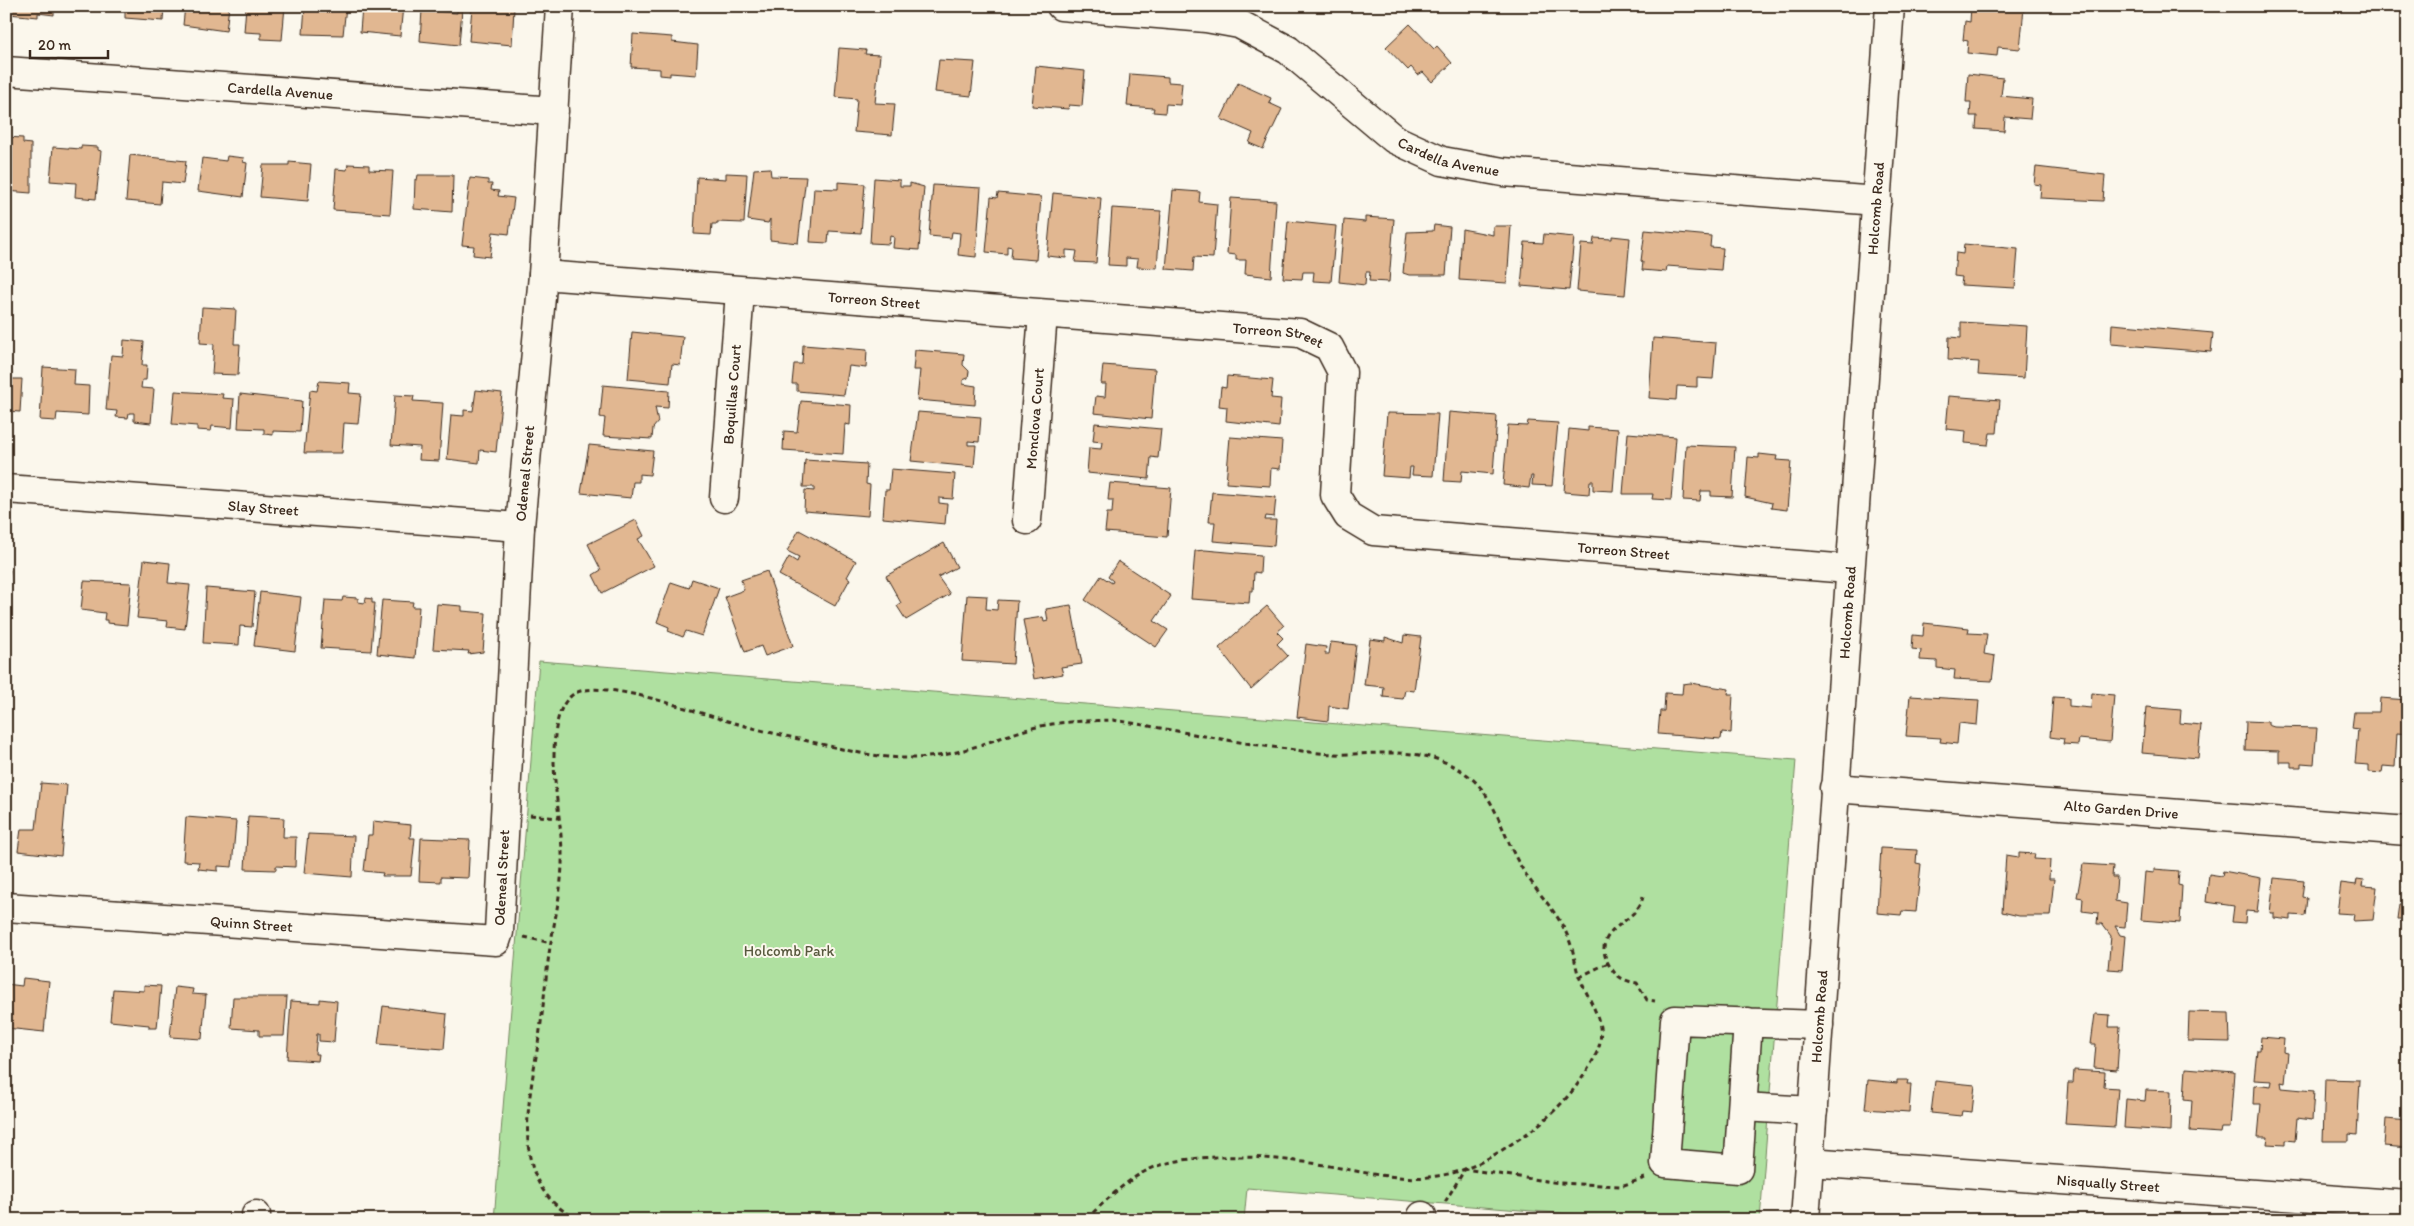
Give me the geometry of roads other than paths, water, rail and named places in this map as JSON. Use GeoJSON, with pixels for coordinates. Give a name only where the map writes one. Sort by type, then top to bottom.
{"type":"FeatureCollection","features":[{"type":"Feature","properties":{"kind":"street","name":"Odeneal Street"},"geometry":{"type":"LineString","coordinates":[[496,941],[500,912],[520,528],[543,275],[560,6]]}},
{"type":"Feature","properties":{"kind":"street","name":"Cardella Avenue"},"geometry":{"type":"LineString","coordinates":[[1061,6],[1206,18],[1239,24],[1288,50],[1394,139],[1442,161],[1503,172],[1877,201]]}},
{"type":"Feature","properties":{"kind":"street","name":"Holcomb Road"},"geometry":{"type":"LineString","coordinates":[[1805,1220],[1890,6]]}},
{"type":"Feature","properties":{"kind":"street","name":"Cardella Avenue"},"geometry":{"type":"LineString","coordinates":[[6,71],[554,111]]}},
{"type":"Feature","properties":{"kind":"street","name":"Torreon Street"},"geometry":{"type":"LineString","coordinates":[[543,275],[740,292],[1300,334],[1329,347],[1342,372],[1335,495],[1348,516],[1373,531],[1850,569]]}},
{"type":"Feature","properties":{"kind":"street","name":"Boquillas Court"},"geometry":{"type":"LineString","coordinates":[[724,498],[740,292]]}},
{"type":"Feature","properties":{"kind":"street","name":"Monclova Court"},"geometry":{"type":"LineString","coordinates":[[1028,520],[1043,314]]}},
{"type":"Feature","properties":{"kind":"street","name":"Slay Street"},"geometry":{"type":"LineString","coordinates":[[6,489],[520,528]]}},
{"type":"Feature","properties":{"kind":"street","name":"Alto Garden Drive"},"geometry":{"type":"LineString","coordinates":[[1834,788],[2408,831]]}},
{"type":"Feature","properties":{"kind":"street","name":"Quinn Street"},"geometry":{"type":"LineString","coordinates":[[6,907],[496,941]]}},
{"type":"Feature","properties":{"kind":"street"},"geometry":{"type":"LineString","coordinates":[[1748,1022],[1738,1169],[1665,1163],[1674,1020],[1748,1022],[1820,1024]]}},
{"type":"Feature","properties":{"kind":"street"},"geometry":{"type":"LineString","coordinates":[[1743,1107],[1813,1111]]}},
{"type":"Feature","properties":{"kind":"street","name":"Nisqually Street"},"geometry":{"type":"LineString","coordinates":[[1809,1162],[2408,1206]]}},
{"type":"Feature","properties":{"kind":"park label","name":"Holcomb Park"},"geometry":{"type":"Point","coordinates":[789,951]}}]}
